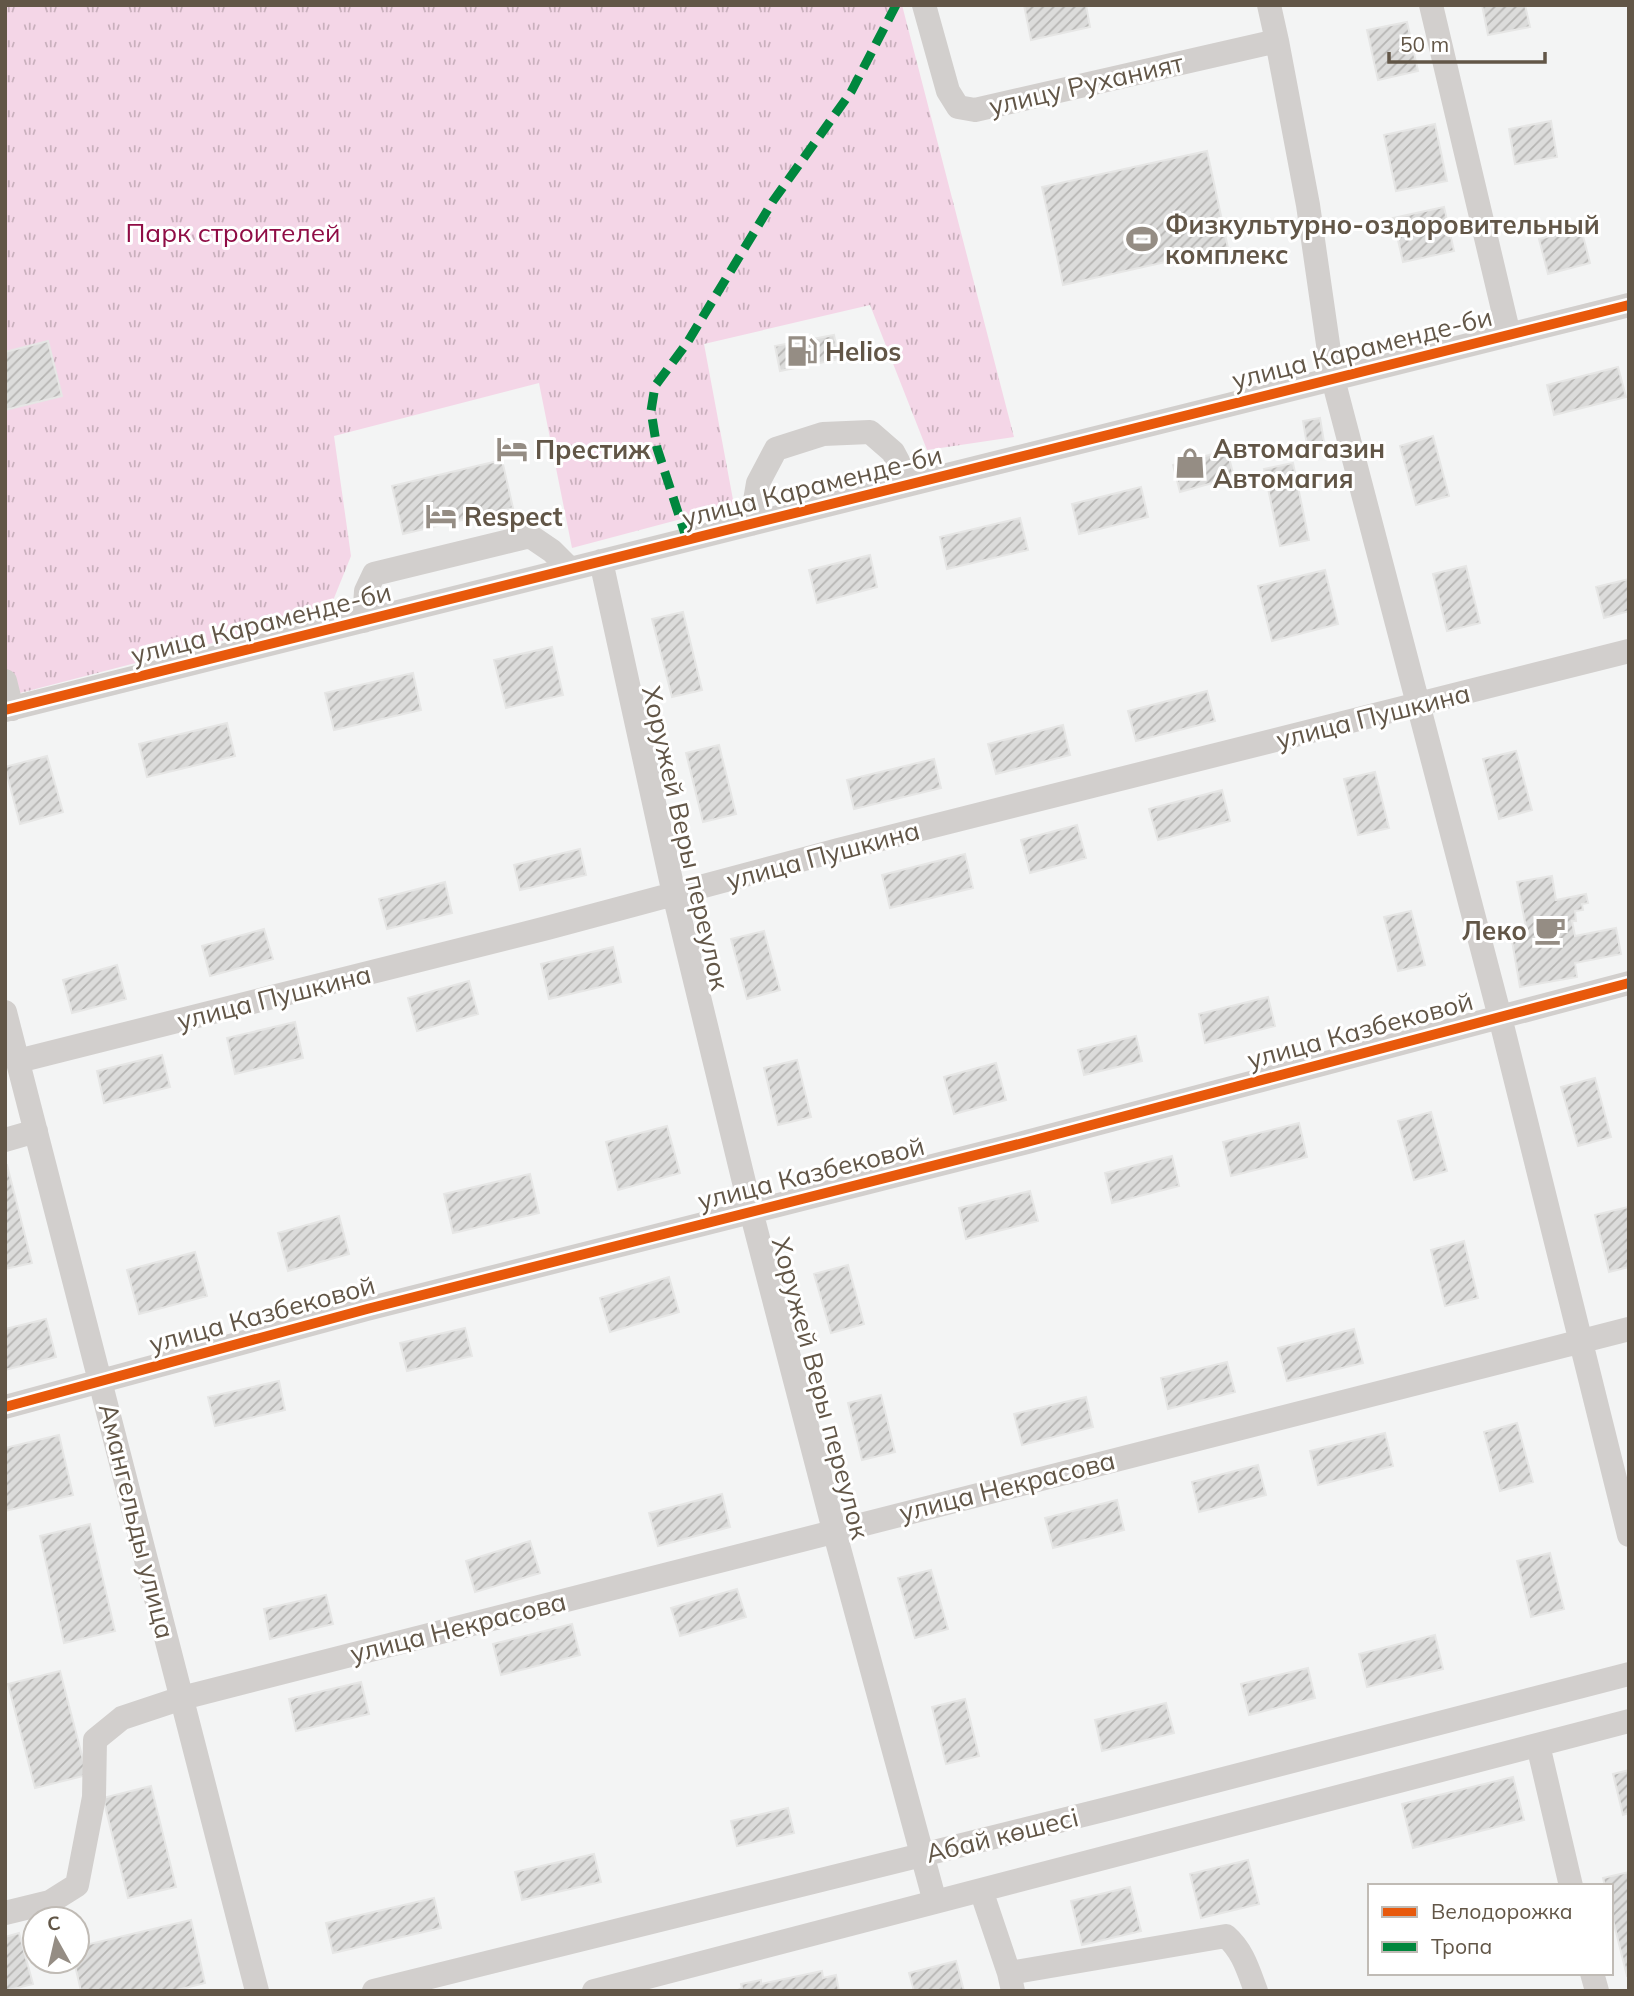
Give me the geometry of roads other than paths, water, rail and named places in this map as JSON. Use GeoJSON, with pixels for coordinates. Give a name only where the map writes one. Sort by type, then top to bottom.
{"type":"FeatureCollection","features":[{"type":"Feature","properties":{"kind":"street","name":"улицу Руханият"},"geometry":{"type":"LineString","coordinates":[[924,5],[948,91],[958,107],[975,110],[1277,41]]}},
{"type":"Feature","properties":{"kind":"street"},"geometry":{"type":"LineString","coordinates":[[1269,5],[1308,205],[1333,379],[1500,1017],[1629,1535]]}},
{"type":"Feature","properties":{"kind":"street"},"geometry":{"type":"LineString","coordinates":[[1431,5],[1509,335]]}},
{"type":"Feature","properties":{"kind":"street","name":"улица Караменде-би"},"geometry":{"type":"LineString","coordinates":[[8,710],[1629,304]]}},
{"type":"Feature","properties":{"kind":"street"},"geometry":{"type":"LineString","coordinates":[[751,524],[758,483],[776,449],[823,434],[870,432],[893,452],[910,484]]}},
{"type":"Feature","properties":{"kind":"street"},"geometry":{"type":"LineString","coordinates":[[364,621],[366,591],[374,574],[530,536],[552,551],[570,569]]}},
{"type":"Feature","properties":{"kind":"street","name":"Хоружей Веры переулок"},"geometry":{"type":"LineString","coordinates":[[601,561],[674,894],[751,1212],[935,1902]]}},
{"type":"Feature","properties":{"kind":"street","name":"улица Пушкина"},"geometry":{"type":"LineString","coordinates":[[18,1061],[533,932],[838,850],[1629,651]]}},
{"type":"Feature","properties":{"kind":"street"},"geometry":{"type":"LineString","coordinates":[[5,681],[8,710]]}},
{"type":"Feature","properties":{"kind":"street","name":"улица Казбековой"},"geometry":{"type":"LineString","coordinates":[[5,1407],[367,1309],[1054,1135],[1629,983]]}},
{"type":"Feature","properties":{"kind":"street","name":"Амангельды улица"},"geometry":{"type":"LineString","coordinates":[[5,1012],[257,1991]]}},
{"type":"Feature","properties":{"kind":"street"},"geometry":{"type":"LineString","coordinates":[[5,1139],[36,1131]]}},
{"type":"Feature","properties":{"kind":"street","name":"улица Некрасова"},"geometry":{"type":"LineString","coordinates":[[5,1913],[50,1902],[77,1885],[94,1797],[96,1740],[121,1718],[182,1698],[1629,1329]]}},
{"type":"Feature","properties":{"kind":"street","name":"Абай көшесі"},"geometry":{"type":"LineString","coordinates":[[374,1991],[1115,1807],[1629,1674]]}},
{"type":"Feature","properties":{"kind":"street","name":"Абай көшесі"},"geometry":{"type":"LineString","coordinates":[[594,1991],[1629,1721]]}},
{"type":"Feature","properties":{"kind":"street"},"geometry":{"type":"LineString","coordinates":[[1538,1745],[1572,1884]]}},
{"type":"Feature","properties":{"kind":"street"},"geometry":{"type":"LineString","coordinates":[[981,1890],[1011,1982],[1226,1936],[1243,1955],[1255,1991]]}},
{"type":"Feature","properties":{"kind":"place","name":"Физкультурно-оздоровительный комплекс"},"geometry":{"type":"Point","coordinates":[1142,239]}},
{"type":"Feature","properties":{"kind":"place","name":"Helios"},"geometry":{"type":"Point","coordinates":[802,351]}},
{"type":"Feature","properties":{"kind":"place","name":"Престиж"},"geometry":{"type":"Point","coordinates":[512,449]}},
{"type":"Feature","properties":{"kind":"place","name":"Автомагазин Автомагия"},"geometry":{"type":"Point","coordinates":[1190,463]}},
{"type":"Feature","properties":{"kind":"place","name":"Respect"},"geometry":{"type":"Point","coordinates":[441,516]}},
{"type":"Feature","properties":{"kind":"place","name":"Леко"},"geometry":{"type":"Point","coordinates":[1550,930]}},
{"type":"Feature","properties":{"kind":"park label","name":"Парк строителей"},"geometry":{"type":"Point","coordinates":[233,232]}}]}
